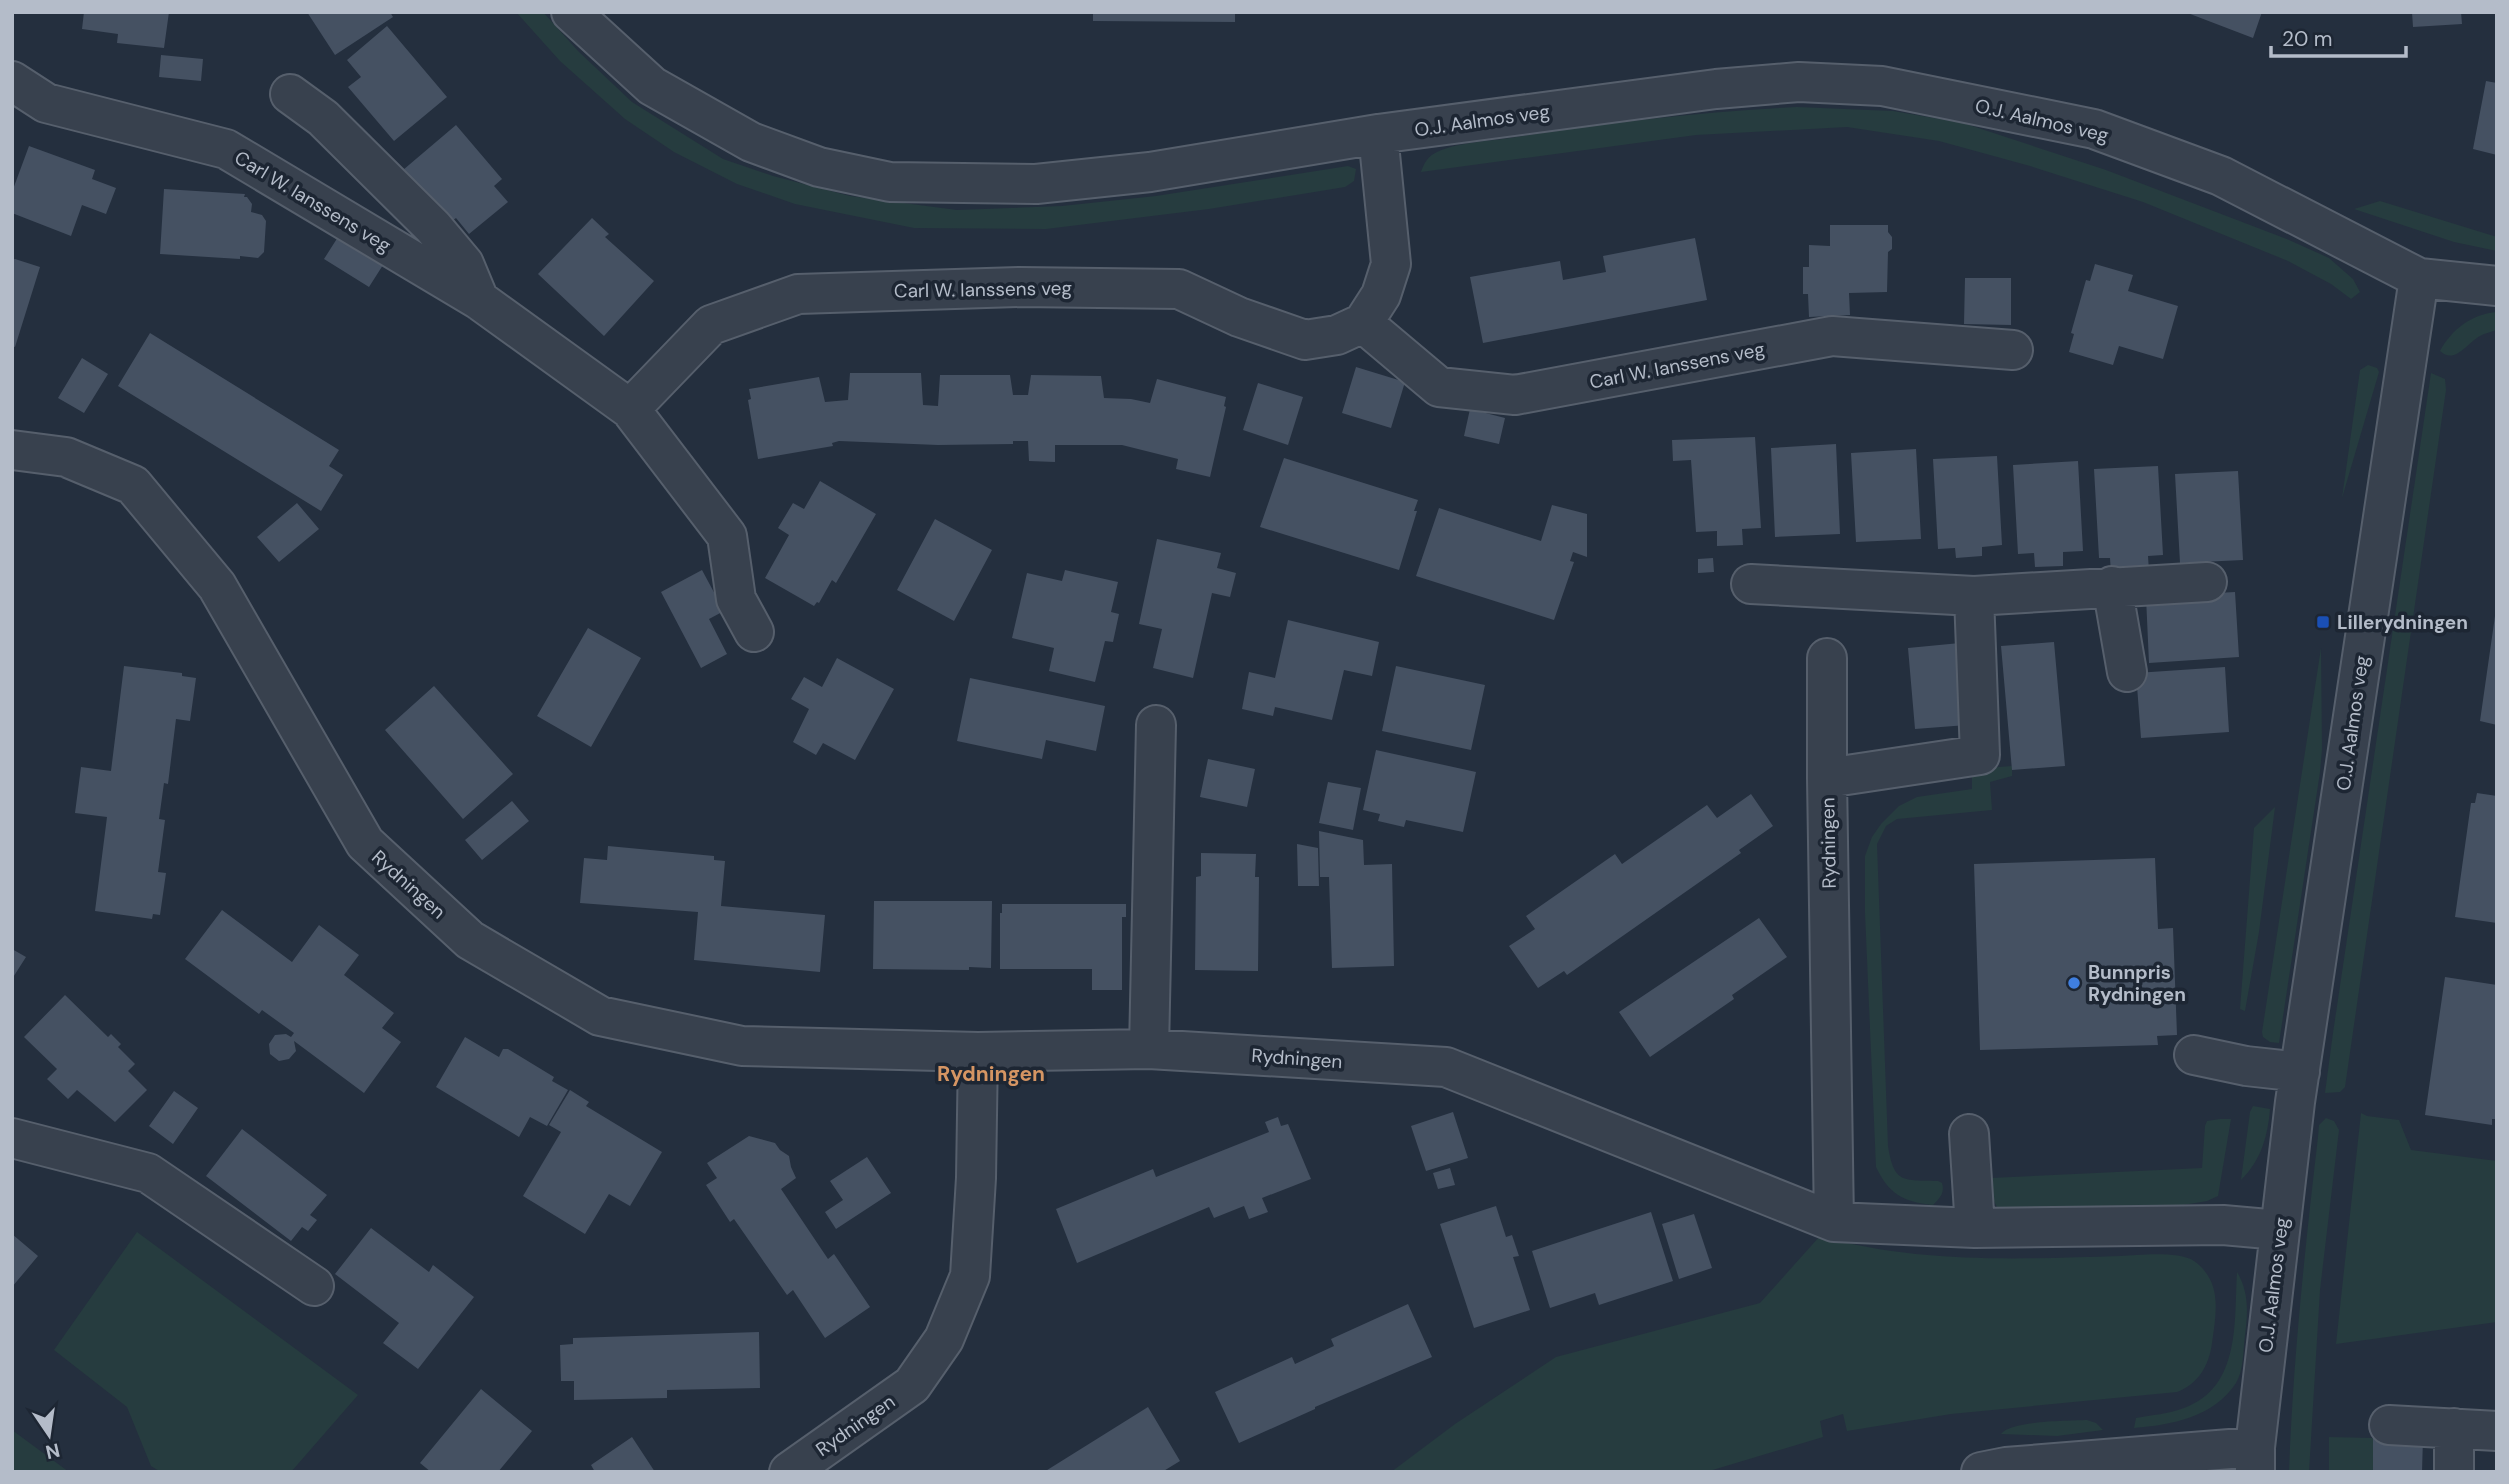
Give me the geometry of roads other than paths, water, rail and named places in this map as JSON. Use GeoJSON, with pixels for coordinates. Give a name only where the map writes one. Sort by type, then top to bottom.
{"type":"FeatureCollection","features":[{"type":"Feature","properties":{"kind":"street","name":"O.J. Aalmos veg"},"geometry":{"type":"LineString","coordinates":[[571,12],[652,86],[751,142],[819,167],[890,182],[1036,184],[1150,173],[1378,134],[1716,89],[1799,82],[1882,86],[2094,129],[2221,176],[2419,278],[2300,1072],[2279,1230],[2255,1459]]}},
{"type":"Feature","properties":{"kind":"street","name":"Carl W. Ianssens veg"},"geometry":{"type":"LineString","coordinates":[[14,87],[46,103],[226,149],[479,300],[630,409],[727,536],[736,599],[754,632]]}},
{"type":"Feature","properties":{"kind":"street"},"geometry":{"type":"LineString","coordinates":[[290,94],[323,118],[433,227],[464,264],[479,300]]}},
{"type":"Feature","properties":{"kind":"street"},"geometry":{"type":"LineString","coordinates":[[1363,323],[1381,295],[1391,264],[1378,134]]}},
{"type":"Feature","properties":{"kind":"street"},"geometry":{"type":"LineString","coordinates":[[2419,278],[2497,286]]}},
{"type":"Feature","properties":{"kind":"street","name":"Carl W. Ianssens veg"},"geometry":{"type":"LineString","coordinates":[[630,409],[711,325],[798,294],[1020,287],[1179,289],[1239,317],[1305,340],[1337,335],[1363,323],[1439,387],[1515,395],[1832,336],[2013,350]]}},
{"type":"Feature","properties":{"kind":"street","name":"Rydningen"},"geometry":{"type":"LineString","coordinates":[[12,450],[66,457],[133,485],[217,586],[365,844],[470,940],[600,1016],[742,1046],[978,1052],[1149,1049],[1446,1067],[1835,1222],[1975,1228],[2222,1225],[2279,1230]]}},
{"type":"Feature","properties":{"kind":"street"},"geometry":{"type":"LineString","coordinates":[[1751,584],[1974,596],[2207,582]]}},
{"type":"Feature","properties":{"kind":"street"},"geometry":{"type":"LineString","coordinates":[[2112,586],[2127,673]]}},
{"type":"Feature","properties":{"kind":"street","name":"Rydningen"},"geometry":{"type":"LineString","coordinates":[[1835,1222],[1827,778],[1980,755],[1974,596]]}},
{"type":"Feature","properties":{"kind":"street"},"geometry":{"type":"LineString","coordinates":[[1826,658],[1827,778]]}},
{"type":"Feature","properties":{"kind":"street"},"geometry":{"type":"LineString","coordinates":[[1149,1049],[1156,725]]}},
{"type":"Feature","properties":{"kind":"street","name":"Rydningen"},"geometry":{"type":"LineString","coordinates":[[789,1472],[912,1385],[944,1339],[970,1276],[976,1178],[978,1052]]}},
{"type":"Feature","properties":{"kind":"street"},"geometry":{"type":"LineString","coordinates":[[2194,1055],[2246,1066],[2300,1072]]}},
{"type":"Feature","properties":{"kind":"street"},"geometry":{"type":"LineString","coordinates":[[1969,1134],[1975,1228]]}},
{"type":"Feature","properties":{"kind":"street"},"geometry":{"type":"LineString","coordinates":[[12,1138],[148,1173],[314,1286]]}},
{"type":"Feature","properties":{"kind":"street"},"geometry":{"type":"LineString","coordinates":[[2389,1425],[2497,1431]]}},
{"type":"Feature","properties":{"kind":"street"},"geometry":{"type":"LineString","coordinates":[[2454,1428],[2454,1472]]}},
{"type":"Feature","properties":{"kind":"street"},"geometry":{"type":"LineString","coordinates":[[1981,1472],[2006,1467],[2255,1459]]}},
{"type":"Feature","properties":{"kind":"place","name":"Lillerydningen"},"geometry":{"type":"Point","coordinates":[2323,622]}},
{"type":"Feature","properties":{"kind":"place","name":"Bunnpris Rydningen"},"geometry":{"type":"Point","coordinates":[2074,983]}},
{"type":"Feature","properties":{"kind":"district","name":"Rydningen"},"geometry":{"type":"Point","coordinates":[991,1074]}}]}
